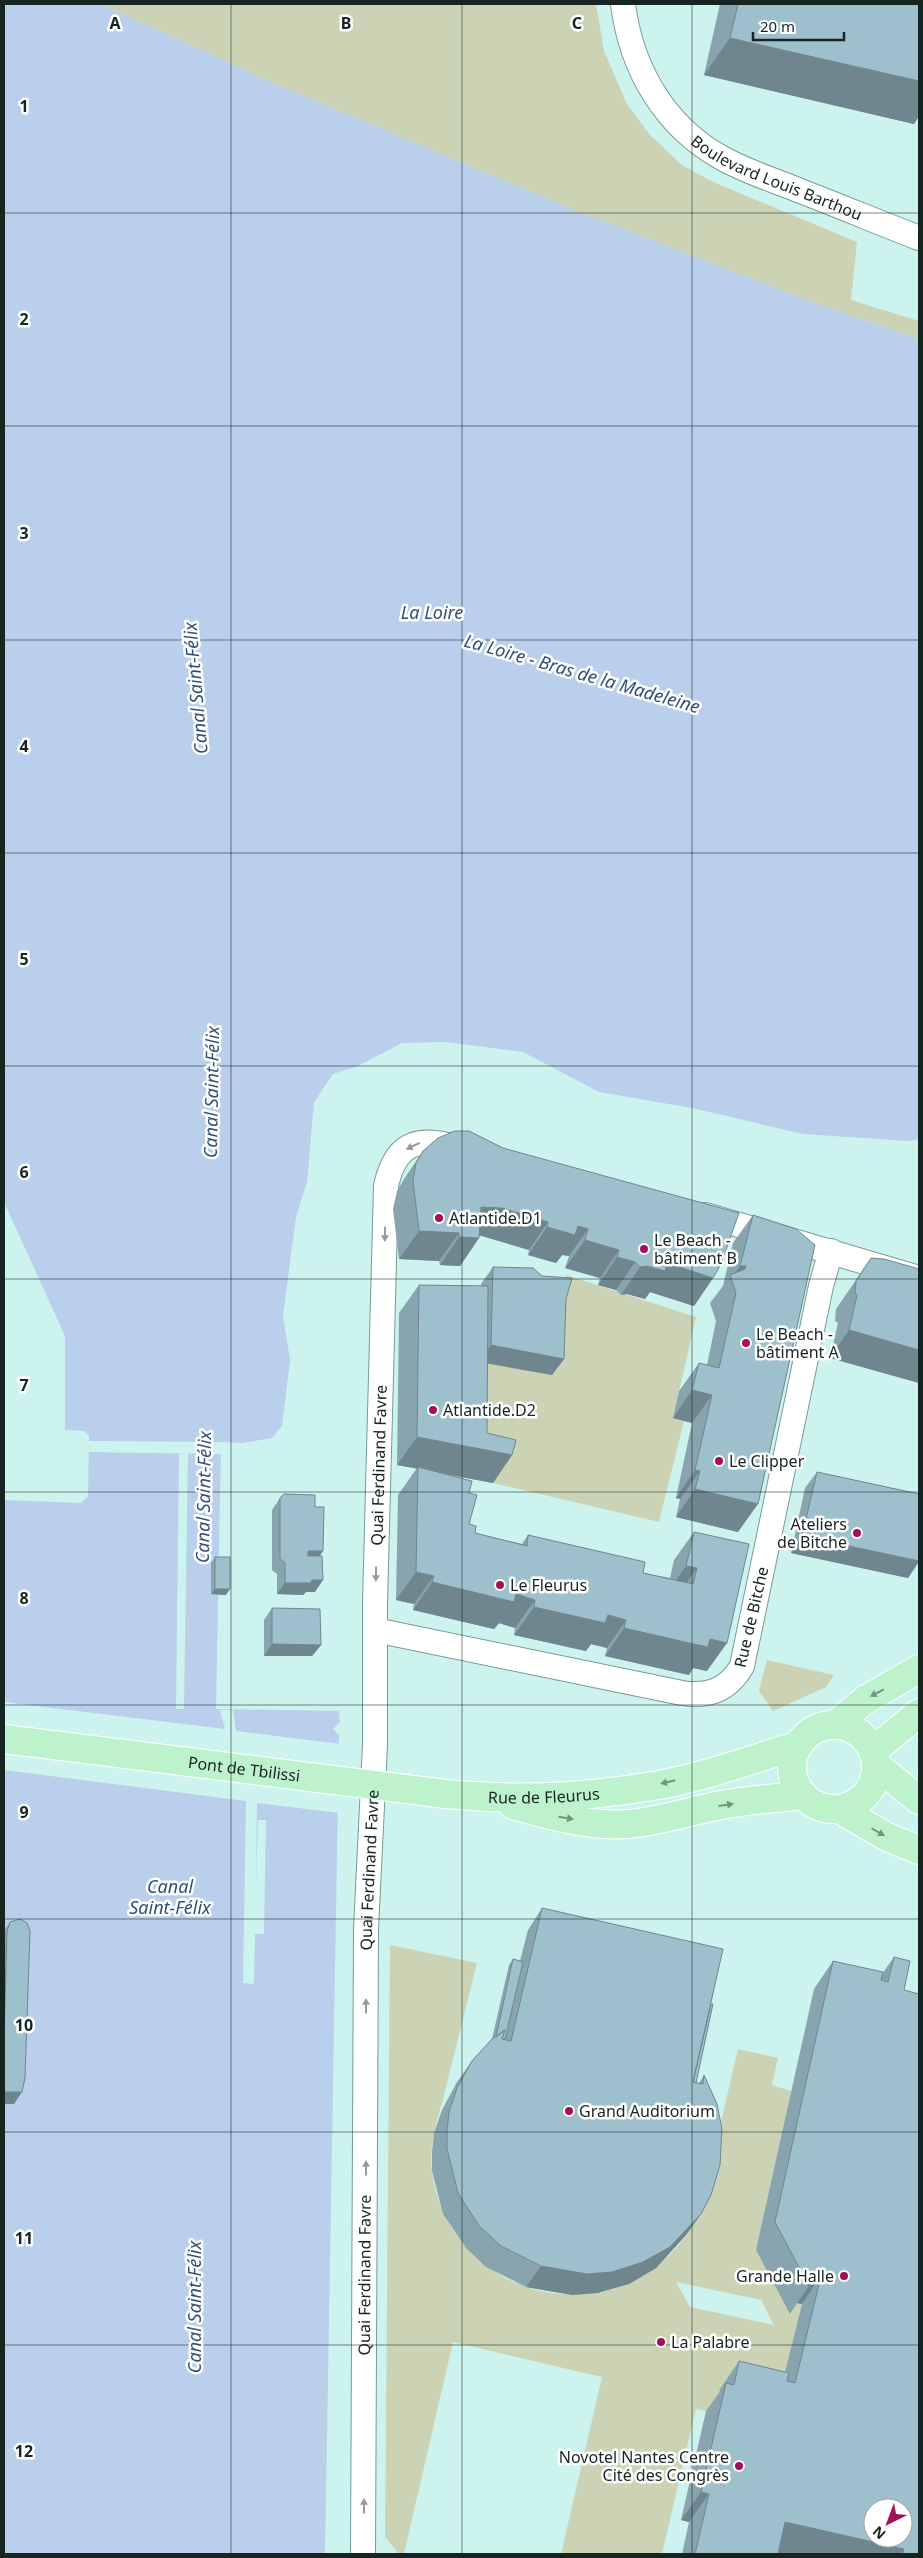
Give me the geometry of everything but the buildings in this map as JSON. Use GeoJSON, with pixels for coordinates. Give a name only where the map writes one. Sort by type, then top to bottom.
{"type":"FeatureCollection","features":[{"type":"Feature","properties":{"kind":"main road"},"geometry":{"type":"LineString","coordinates":[[919,1669],[865,1700],[835,1725],[814,1731],[799,1745],[793,1757],[792,1771],[796,1784],[803,1795],[813,1804],[825,1809],[839,1810],[854,1805],[866,1795],[874,1782],[875,1758],[919,1713]]}},
{"type":"Feature","properties":{"kind":"main road"},"geometry":{"type":"LineString","coordinates":[[835,1725],[850,1728],[864,1737],[875,1758],[919,1800]]}},
{"type":"Feature","properties":{"kind":"main road","name":"Pont de Tbilissi"},"geometry":{"type":"LineString","coordinates":[[4,1739],[485,1798]]}},
{"type":"Feature","properties":{"kind":"main road","name":"Rue de Fleurus"},"geometry":{"type":"LineString","coordinates":[[485,1798],[586,1795],[659,1785],[707,1773],[799,1745]]}},
{"type":"Feature","properties":{"kind":"main road","name":"Rue de Fleurus"},"geometry":{"type":"LineString","coordinates":[[485,1798],[553,1816],[602,1824],[635,1823],[676,1817],[717,1806],[803,1795]]}},
{"type":"Feature","properties":{"kind":"main road"},"geometry":{"type":"LineString","coordinates":[[839,1810],[887,1837],[919,1850]]}},
{"type":"Feature","properties":{"kind":"street","name":"Boulevard Louis Barthou"},"geometry":{"type":"LineString","coordinates":[[623,4],[635,56],[652,92],[682,128],[721,157],[919,238]]}},
{"type":"Feature","properties":{"kind":"street","name":"Quai Ferdinand Favre"},"geometry":{"type":"LineString","coordinates":[[363,2554],[366,1929],[375,1745],[375,1630],[386,1186],[390,1168],[402,1150],[423,1141],[445,1144],[491,1156]]}},
{"type":"Feature","properties":{"kind":"street"},"geometry":{"type":"LineString","coordinates":[[680,1208],[919,1278]]}},
{"type":"Feature","properties":{"kind":"street","name":"Rue de Bitche"},"geometry":{"type":"LineString","coordinates":[[375,1630],[700,1696],[715,1692],[727,1685],[742,1666],[821,1286],[831,1251]]}},
{"type":"Feature","properties":{"kind":"green space"},"geometry":{"type":"Polygon","coordinates":[[[100,4],[596,4],[604,51],[627,104],[650,135],[682,165],[711,181],[857,242],[851,300],[919,321],[919,339],[817,304],[574,210],[275,84],[100,4]]]}},
{"type":"Feature","properties":{"kind":"green space"},"geometry":{"type":"Polygon","coordinates":[[[566,1275],[696,1317],[673,1418],[684,1421],[659,1522],[493,1483],[468,1363],[561,1294],[566,1275]]]}},
{"type":"Feature","properties":{"kind":"green space"},"geometry":{"type":"Polygon","coordinates":[[[767,1660],[834,1675],[826,1687],[773,1711],[759,1691],[767,1660]]]}},
{"type":"Feature","properties":{"kind":"green space"},"geometry":{"type":"Polygon","coordinates":[[[390,1945],[477,1963],[435,2128],[431,2161],[432,2172],[445,2215],[468,2250],[500,2275],[537,2290],[576,2294],[616,2288],[653,2269],[685,2237],[696,2218],[706,2185],[738,2049],[778,2058],[772,2085],[791,2091],[792,2302],[802,2304],[778,2403],[720,2389],[715,2413],[696,2409],[662,2554],[561,2554],[602,2377],[453,2342],[404,2554],[399,2554],[385,2537],[390,1945]],[[676,2282],[690,2307],[774,2325],[761,2300],[676,2282]]]}},
{"type":"Feature","properties":{"kind":"water","name":"La Loire"},"geometry":{"type":"Polygon","coordinates":[[[4,4],[100,4],[275,84],[574,210],[817,304],[919,339],[919,1139],[908,1141],[803,1134],[692,1108],[599,1092],[523,1052],[446,1042],[402,1043],[356,1067],[333,1074],[314,1102],[307,1182],[296,1217],[283,1316],[290,1360],[282,1426],[272,1438],[242,1443],[221,1442],[216,1709],[339,1711],[340,1722],[333,1729],[339,1735],[325,2554],[4,2554],[4,1500],[81,1503],[88,1496],[89,1436],[84,1431],[65,1430],[65,1336],[4,1202],[4,4]],[[188,1453],[179,1454],[176,1709],[184,1709],[188,1453]]]}},
{"type":"Feature","properties":{"kind":"pier"},"geometry":{"type":"Polygon","coordinates":[[[87,1441],[221,1442],[221,1454],[87,1452],[87,1441]]]}},
{"type":"Feature","properties":{"kind":"pier"},"geometry":{"type":"Polygon","coordinates":[[[4,1702],[225,1729],[220,1710],[233,1710],[236,1731],[341,1744],[339,1813],[257,1803],[256,1886],[258,1820],[266,1820],[264,1934],[255,1934],[254,1984],[243,1983],[246,1801],[4,1770],[4,1702]]]}},
{"type":"Feature","properties":{"kind":"place","name":"Atlantide.D1"},"geometry":{"type":"Point","coordinates":[439,1218]}},
{"type":"Feature","properties":{"kind":"place","name":"Le Beach - bâtiment B"},"geometry":{"type":"Point","coordinates":[644,1249]}},
{"type":"Feature","properties":{"kind":"place","name":"Le Beach - bâtiment A"},"geometry":{"type":"Point","coordinates":[746,1343]}},
{"type":"Feature","properties":{"kind":"place","name":"Atlantide.D2"},"geometry":{"type":"Point","coordinates":[433,1410]}},
{"type":"Feature","properties":{"kind":"place","name":"Le Clipper"},"geometry":{"type":"Point","coordinates":[719,1461]}},
{"type":"Feature","properties":{"kind":"place","name":"Ateliers de Bitche"},"geometry":{"type":"Point","coordinates":[857,1533]}},
{"type":"Feature","properties":{"kind":"place","name":"Le Fleurus"},"geometry":{"type":"Point","coordinates":[500,1585]}},
{"type":"Feature","properties":{"kind":"place","name":"Grand Auditorium"},"geometry":{"type":"Point","coordinates":[569,2111]}},
{"type":"Feature","properties":{"kind":"place","name":"Grande Halle"},"geometry":{"type":"Point","coordinates":[844,2276]}},
{"type":"Feature","properties":{"kind":"place","name":"La Palabre"},"geometry":{"type":"Point","coordinates":[661,2342]}},
{"type":"Feature","properties":{"kind":"place","name":"Novotel Nantes Centre Cité des Congrès"},"geometry":{"type":"Point","coordinates":[739,2466]}},
{"type":"Feature","properties":{"kind":"water label","name":"La Loire - Bras de la Madeleine"},"geometry":{"type":"Point","coordinates":[582,674]}},
{"type":"Feature","properties":{"kind":"water label","name":"Canal Saint-Félix"},"geometry":{"type":"Point","coordinates":[196,688]}},
{"type":"Feature","properties":{"kind":"water label","name":"Canal Saint-Félix"},"geometry":{"type":"Point","coordinates":[212,1092]}},
{"type":"Feature","properties":{"kind":"water label","name":"Canal Saint-Félix"},"geometry":{"type":"Point","coordinates":[204,1497]}},
{"type":"Feature","properties":{"kind":"water label","name":"Canal Saint-Félix"},"geometry":{"type":"Point","coordinates":[170,1897]}},
{"type":"Feature","properties":{"kind":"water label","name":"Canal Saint-Félix"},"geometry":{"type":"Point","coordinates":[195,2307]}}]}
